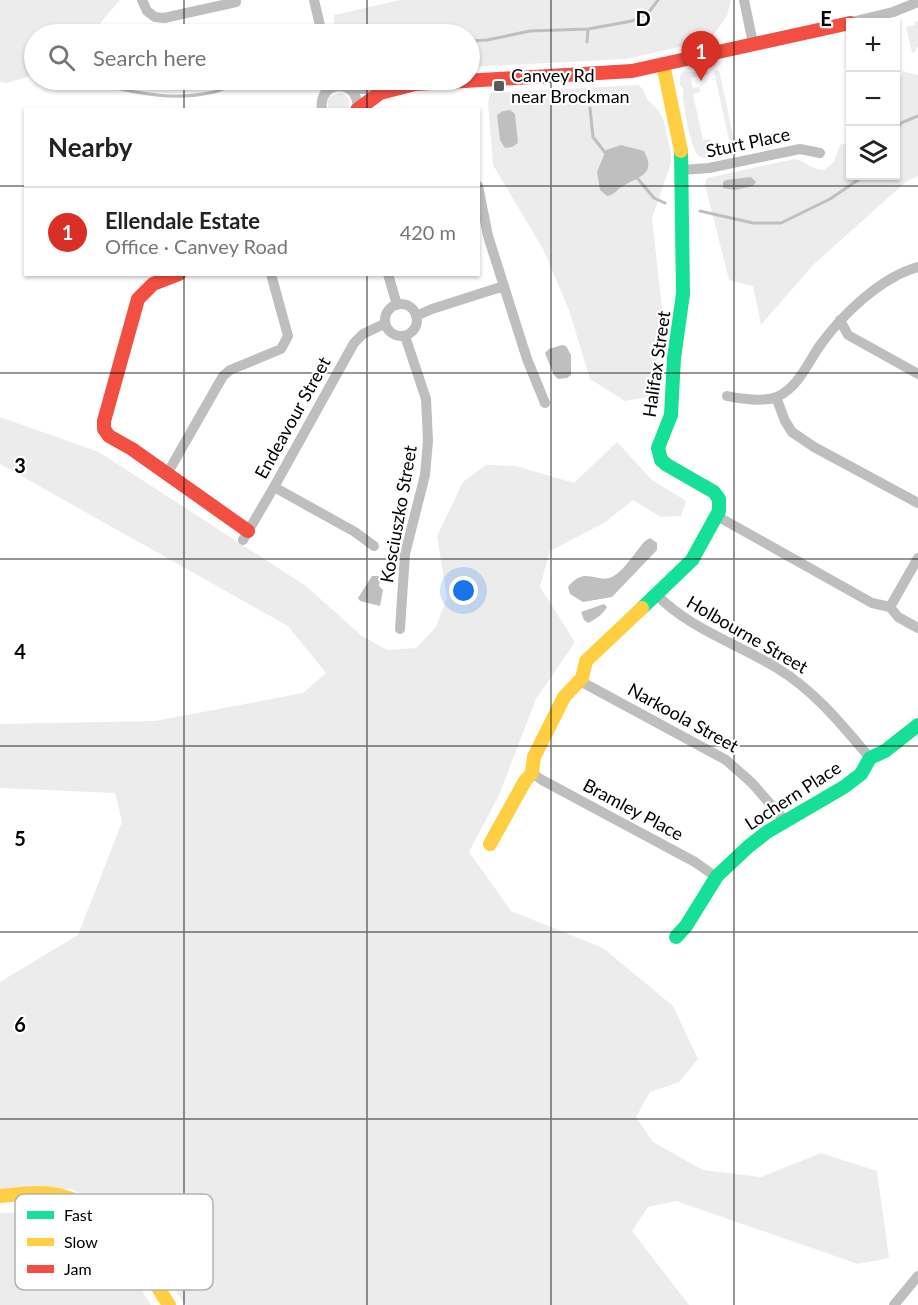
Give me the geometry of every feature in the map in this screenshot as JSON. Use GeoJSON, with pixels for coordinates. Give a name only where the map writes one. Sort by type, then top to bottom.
{"type":"FeatureCollection","features":[{"type":"Feature","properties":{"kind":"street"},"geometry":{"type":"LineString","coordinates":[[142,0],[147,12],[161,18],[236,2]]}},
{"type":"Feature","properties":{"kind":"street"},"geometry":{"type":"LineString","coordinates":[[314,0],[320,24]]}},
{"type":"Feature","properties":{"kind":"street"},"geometry":{"type":"LineString","coordinates":[[744,0],[753,43]]}},
{"type":"Feature","properties":{"kind":"street"},"geometry":{"type":"LineString","coordinates":[[868,18],[893,12],[918,2]]}},
{"type":"Feature","properties":{"kind":"street"},"geometry":{"type":"LineString","coordinates":[[480,80],[624,72],[846,23]]}},
{"type":"Feature","properties":{"kind":"street","name":"Halifax Street"},"geometry":{"type":"LineString","coordinates":[[663,64],[680,141],[683,303],[674,358],[670,421],[658,448],[661,460],[667,465],[714,492],[720,505],[717,516]]}},
{"type":"Feature","properties":{"kind":"street"},"geometry":{"type":"LineString","coordinates":[[321,103],[333,90]]}},
{"type":"Feature","properties":{"kind":"street"},"geometry":{"type":"LineString","coordinates":[[349,90],[357,98],[357,108]]}},
{"type":"Feature","properties":{"kind":"street"},"geometry":{"type":"LineString","coordinates":[[359,108],[375,95],[388,90]]}},
{"type":"Feature","properties":{"kind":"street","name":"Sturt Place"},"geometry":{"type":"LineString","coordinates":[[682,170],[704,170],[800,149],[820,153]]}},
{"type":"Feature","properties":{"kind":"street"},"geometry":{"type":"LineString","coordinates":[[480,196],[488,236],[527,359],[545,403]]}},
{"type":"Feature","properties":{"kind":"street"},"geometry":{"type":"LineString","coordinates":[[727,396],[743,400],[776,397],[793,386],[840,320],[889,279],[918,267]]}},
{"type":"Feature","properties":{"kind":"street"},"geometry":{"type":"LineString","coordinates":[[174,276],[153,284],[138,299],[103,426],[109,436],[167,474],[245,535]]}},
{"type":"Feature","properties":{"kind":"street"},"geometry":{"type":"LineString","coordinates":[[167,474],[223,376],[230,370],[285,346],[288,336],[272,276]]}},
{"type":"Feature","properties":{"kind":"street"},"geometry":{"type":"LineString","coordinates":[[389,276],[397,304]]}},
{"type":"Feature","properties":{"kind":"street"},"geometry":{"type":"LineString","coordinates":[[416,316],[504,285]]}},
{"type":"Feature","properties":{"kind":"street"},"geometry":{"type":"LineString","coordinates":[[397,304],[411,307],[416,316],[414,331],[405,336],[395,336],[384,324],[386,313],[397,304]]}},
{"type":"Feature","properties":{"kind":"street"},"geometry":{"type":"LineString","coordinates":[[840,320],[849,335],[918,374]]}},
{"type":"Feature","properties":{"kind":"street","name":"Endeavour Street"},"geometry":{"type":"LineString","coordinates":[[245,535],[354,343],[363,334],[384,324]]}},
{"type":"Feature","properties":{"kind":"street","name":"Kosciuszko Street"},"geometry":{"type":"LineString","coordinates":[[400,629],[405,554],[425,475],[428,441],[426,399],[405,336]]}},
{"type":"Feature","properties":{"kind":"street"},"geometry":{"type":"LineString","coordinates":[[776,397],[792,432],[814,447],[918,503]]}},
{"type":"Feature","properties":{"kind":"street"},"geometry":{"type":"LineString","coordinates":[[274,487],[355,532],[374,546]]}},
{"type":"Feature","properties":{"kind":"street"},"geometry":{"type":"LineString","coordinates":[[490,844],[525,781],[532,773],[534,757],[564,697],[580,681],[586,661],[692,560],[717,516],[872,603],[890,607],[898,617],[918,628]]}},
{"type":"Feature","properties":{"kind":"street"},"geometry":{"type":"LineString","coordinates":[[890,607],[918,558]]}},
{"type":"Feature","properties":{"kind":"street","name":"Holbourne Street"},"geometry":{"type":"LineString","coordinates":[[656,594],[672,611],[795,680],[830,711],[870,758]]}},
{"type":"Feature","properties":{"kind":"street","name":"Narkoola Street"},"geometry":{"type":"LineString","coordinates":[[580,681],[726,760],[748,778],[785,821]]}},
{"type":"Feature","properties":{"kind":"street","name":"Lochern Place"},"geometry":{"type":"LineString","coordinates":[[676,937],[686,926],[716,877],[749,846],[785,821],[844,787],[861,774],[870,758],[885,751],[918,724]]}},
{"type":"Feature","properties":{"kind":"street","name":"Bramley Place"},"geometry":{"type":"LineString","coordinates":[[532,773],[695,862],[716,877]]}},
{"type":"Feature","properties":{"kind":"street"},"geometry":{"type":"LineString","coordinates":[[35,1194],[57,1194]]}},
{"type":"Feature","properties":{"kind":"street"},"geometry":{"type":"LineString","coordinates":[[0,1196],[15,1195]]}},
{"type":"Feature","properties":{"kind":"street"},"geometry":{"type":"LineString","coordinates":[[894,1305],[918,1276]]}},
{"type":"Feature","properties":{"kind":"street"},"geometry":{"type":"LineString","coordinates":[[159,1290],[169,1305]]}},
{"type":"Feature","properties":{"kind":"shaded area"},"geometry":{"type":"Polygon","coordinates":[[[0,0],[120,0],[100,24],[24,24],[24,78],[7,83],[0,82],[0,0]]]}},
{"type":"Feature","properties":{"kind":"shaded area"},"geometry":{"type":"Polygon","coordinates":[[[400,0],[731,0],[727,16],[710,40],[626,59],[480,66],[480,24],[334,24],[334,15],[400,0]]]}},
{"type":"Feature","properties":{"kind":"shaded area"},"geometry":{"type":"Polygon","coordinates":[[[918,21],[918,45],[914,53],[906,27],[915,25],[918,21]]]}},
{"type":"Feature","properties":{"kind":"shaded area"},"geometry":{"type":"Polygon","coordinates":[[[719,70],[737,154],[735,155],[728,136],[714,71],[719,70]]]}},
{"type":"Feature","properties":{"kind":"shaded area"},"geometry":{"type":"Polygon","coordinates":[[[684,71],[699,73],[708,71],[709,74],[691,78],[693,88],[699,87],[700,92],[693,94],[703,140],[710,139],[712,145],[721,150],[718,156],[702,158],[693,146],[685,114],[683,89],[680,85],[680,76],[684,71]]]}},
{"type":"Feature","properties":{"kind":"shaded area"},"geometry":{"type":"Polygon","coordinates":[[[902,71],[918,75],[918,176],[907,181],[814,264],[761,325],[753,286],[729,280],[705,185],[707,178],[794,159],[824,170],[834,162],[840,145],[846,143],[846,180],[900,180],[900,78],[902,71]]]}},
{"type":"Feature","properties":{"kind":"shaded area"},"geometry":{"type":"Polygon","coordinates":[[[638,85],[663,118],[671,163],[652,218],[662,308],[653,396],[625,401],[590,379],[569,310],[543,249],[493,165],[488,103],[490,93],[638,85]]]}},
{"type":"Feature","properties":{"kind":"shaded area"},"geometry":{"type":"Polygon","coordinates":[[[341,93],[345,95],[348,99],[348,108],[329,108],[327,101],[330,96],[341,93]]]}},
{"type":"Feature","properties":{"kind":"shaded area"},"geometry":{"type":"Polygon","coordinates":[[[510,110],[515,114],[518,143],[505,148],[500,140],[497,115],[510,110]]]}},
{"type":"Feature","properties":{"kind":"shaded area"},"geometry":{"type":"Polygon","coordinates":[[[621,145],[644,151],[647,170],[640,177],[607,196],[600,190],[597,172],[606,150],[621,145]]]}},
{"type":"Feature","properties":{"kind":"shaded area"},"geometry":{"type":"Polygon","coordinates":[[[751,177],[756,182],[753,186],[735,190],[723,188],[723,182],[726,180],[751,177]]]}},
{"type":"Feature","properties":{"kind":"shaded area"},"geometry":{"type":"Polygon","coordinates":[[[566,346],[571,355],[571,375],[558,379],[545,353],[549,349],[566,346]]]}},
{"type":"Feature","properties":{"kind":"shaded area"},"geometry":{"type":"Polygon","coordinates":[[[0,417],[99,452],[306,586],[362,636],[387,650],[416,648],[436,627],[447,597],[437,536],[463,482],[486,465],[516,466],[574,483],[617,442],[652,480],[686,501],[681,516],[661,517],[633,500],[604,523],[550,551],[540,587],[575,642],[536,699],[499,795],[469,852],[511,911],[603,948],[673,1006],[698,1059],[679,1082],[650,1092],[636,1117],[653,1142],[703,1170],[761,1177],[821,1153],[877,1171],[889,1258],[858,1264],[676,1201],[648,1207],[632,1231],[689,1305],[186,1305],[175,1290],[213,1290],[213,1194],[80,1194],[72,1189],[0,1189],[0,982],[78,935],[122,822],[115,793],[0,788],[0,724],[155,721],[303,693],[326,673],[288,626],[0,464],[0,417]]]}},
{"type":"Feature","properties":{"kind":"shaded area"},"geometry":{"type":"Polygon","coordinates":[[[650,538],[657,543],[657,550],[612,597],[583,602],[570,594],[568,587],[580,577],[606,579],[617,574],[650,538]]]}},
{"type":"Feature","properties":{"kind":"shaded area"},"geometry":{"type":"Polygon","coordinates":[[[372,576],[381,576],[379,586],[383,590],[380,606],[360,601],[358,598],[372,576]]]}},
{"type":"Feature","properties":{"kind":"shaded area"},"geometry":{"type":"Polygon","coordinates":[[[604,604],[607,607],[599,616],[588,623],[584,620],[581,612],[604,604]]]}},
{"type":"Feature","properties":{"kind":"shaded area"},"geometry":{"type":"Polygon","coordinates":[[[0,1213],[15,1213],[15,1290],[141,1290],[151,1305],[0,1305],[0,1213]]]}},
{"type":"Feature","properties":{"kind":"waterway"},"geometry":{"type":"LineString","coordinates":[[587,42],[588,29],[632,21],[649,12],[658,0]]}},
{"type":"Feature","properties":{"kind":"waterway"},"geometry":{"type":"LineString","coordinates":[[480,40],[530,31],[588,29]]}},
{"type":"Feature","properties":{"kind":"waterway"},"geometry":{"type":"LineString","coordinates":[[126,90],[172,96],[200,95],[221,90]]}},
{"type":"Feature","properties":{"kind":"waterway"},"geometry":{"type":"LineString","coordinates":[[590,108],[593,137],[607,155]]}},
{"type":"Feature","properties":{"kind":"waterway"},"geometry":{"type":"LineString","coordinates":[[899,126],[918,116]]}},
{"type":"Feature","properties":{"kind":"waterway"},"geometry":{"type":"LineString","coordinates":[[638,179],[654,198],[665,203]]}},
{"type":"Feature","properties":{"kind":"waterway"},"geometry":{"type":"LineString","coordinates":[[700,211],[753,223],[781,223],[830,199],[858,180]]}},
{"type":"Feature","properties":{"kind":"traffic: fast"},"geometry":{"type":"LineString","coordinates":[[642,608],[692,560],[719,511],[719,499],[714,492],[667,465],[661,460],[658,448],[671,415],[674,358],[683,294],[681,151]]}},
{"type":"Feature","properties":{"kind":"traffic: fast"},"geometry":{"type":"LineString","coordinates":[[676,937],[686,926],[717,876],[749,846],[767,832],[844,787],[861,774],[870,758],[885,751],[918,725]]}},
{"type":"Feature","properties":{"kind":"traffic: slow"},"geometry":{"type":"LineString","coordinates":[[663,64],[681,151]]}},
{"type":"Feature","properties":{"kind":"traffic: slow"},"geometry":{"type":"LineString","coordinates":[[490,844],[525,781],[532,773],[534,757],[564,697],[582,678],[586,661],[642,608]]}},
{"type":"Feature","properties":{"kind":"traffic: slow"},"geometry":{"type":"LineString","coordinates":[[21,1194],[51,1194]]}},
{"type":"Feature","properties":{"kind":"traffic: slow"},"geometry":{"type":"LineString","coordinates":[[0,1196],[15,1195]]}},
{"type":"Feature","properties":{"kind":"traffic: slow"},"geometry":{"type":"LineString","coordinates":[[160,1290],[169,1305]]}},
{"type":"Feature","properties":{"kind":"traffic: jam"},"geometry":{"type":"LineString","coordinates":[[480,80],[632,71],[846,24]]}},
{"type":"Feature","properties":{"kind":"traffic: jam"},"geometry":{"type":"LineString","coordinates":[[360,108],[380,93],[392,90]]}},
{"type":"Feature","properties":{"kind":"traffic: jam"},"geometry":{"type":"LineString","coordinates":[[174,276],[153,284],[138,299],[104,421],[104,429],[109,436],[132,449],[248,531]]}},
{"type":"Feature","properties":{"kind":"place","name":"Ellendale Estate"},"geometry":{"type":"Point","coordinates":[701,81]}},
{"type":"Feature","properties":{"kind":"place","name":"Canvey Rd near Brockman"},"geometry":{"type":"Point","coordinates":[499,86]}}]}
